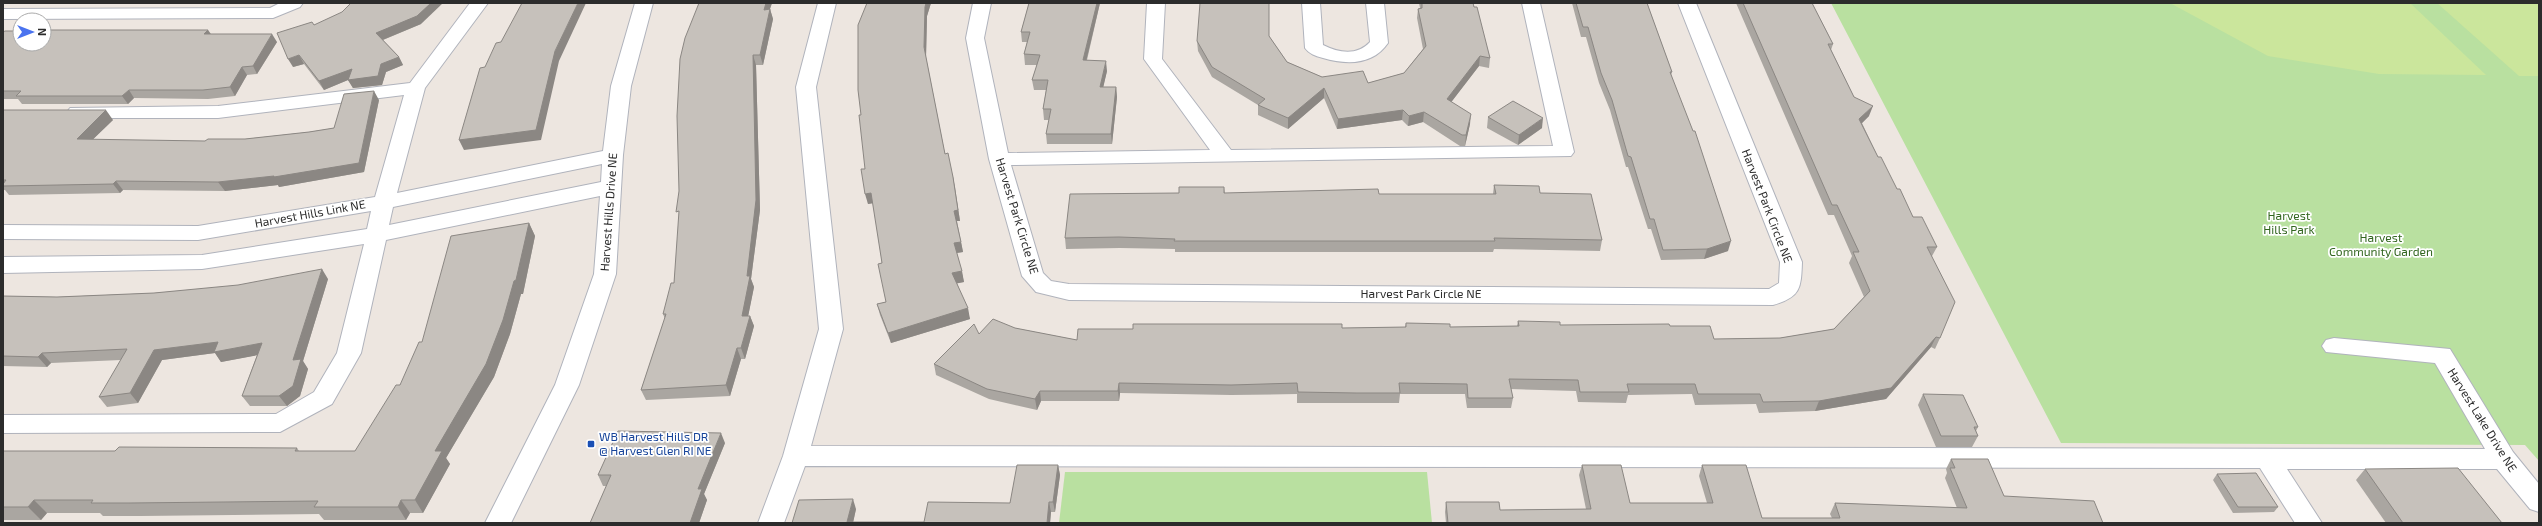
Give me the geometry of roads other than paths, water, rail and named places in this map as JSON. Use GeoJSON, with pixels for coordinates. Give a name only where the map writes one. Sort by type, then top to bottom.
{"type":"FeatureCollection","features":[{"type":"Feature","properties":{"kind":"street"},"geometry":{"type":"LineString","coordinates":[[3,14],[140,8],[273,13],[294,3]]}},
{"type":"Feature","properties":{"kind":"street"},"geometry":{"type":"LineString","coordinates":[[3,424],[280,423],[323,398],[349,353],[378,234],[384,202],[416,88],[479,3]]}},
{"type":"Feature","properties":{"kind":"street","name":"Harvest Hills Drive NE"},"geometry":{"type":"LineString","coordinates":[[498,523],[567,385],[605,274],[613,155],[621,86],[644,3]]}},
{"type":"Feature","properties":{"kind":"street"},"geometry":{"type":"LineString","coordinates":[[771,523],[796,456],[831,329],[806,87],[827,3]]}},
{"type":"Feature","properties":{"kind":"street","name":"Harvest Park Circle NE"},"geometry":{"type":"LineString","coordinates":[[982,3],[975,38],[999,160],[1033,276],[1044,287],[1069,292],[1773,297],[1790,287],[1791,262],[1687,3]]}},
{"type":"Feature","properties":{"kind":"street"},"geometry":{"type":"LineString","coordinates":[[1156,3],[1153,59],[1225,156]]}},
{"type":"Feature","properties":{"kind":"street"},"geometry":{"type":"LineString","coordinates":[[1311,3],[1314,48],[1328,56],[1344,57],[1367,54],[1379,43],[1376,3]]}},
{"type":"Feature","properties":{"kind":"street"},"geometry":{"type":"LineString","coordinates":[[999,160],[1564,152],[1531,3]]}},
{"type":"Feature","properties":{"kind":"street"},"geometry":{"type":"LineString","coordinates":[[59,112],[218,112],[416,88]]}},
{"type":"Feature","properties":{"kind":"street","name":"Harvest Hills Link NE"},"geometry":{"type":"LineString","coordinates":[[3,232],[198,233],[384,202],[613,155]]}},
{"type":"Feature","properties":{"kind":"street"},"geometry":{"type":"LineString","coordinates":[[3,265],[202,262],[378,234],[611,186]]}},
{"type":"Feature","properties":{"kind":"street","name":"Harvest Lake Drive NE"},"geometry":{"type":"LineString","coordinates":[[2334,346],[2442,355],[2504,459],[2539,502]]}},
{"type":"Feature","properties":{"kind":"street"},"geometry":{"type":"LineString","coordinates":[[796,456],[2504,459]]}},
{"type":"Feature","properties":{"kind":"street"},"geometry":{"type":"LineString","coordinates":[[2267,458],[2309,523]]}},
{"type":"Feature","properties":{"kind":"place","name":"WB Harvest Hills DR @ Harvest Glen RI NE"},"geometry":{"type":"Point","coordinates":[591,444]}},
{"type":"Feature","properties":{"kind":"park label","name":"Harvest Hills Park"},"geometry":{"type":"Point","coordinates":[2289,223]}},
{"type":"Feature","properties":{"kind":"park label","name":"Harvest Community Garden"},"geometry":{"type":"Point","coordinates":[2381,245]}}]}
